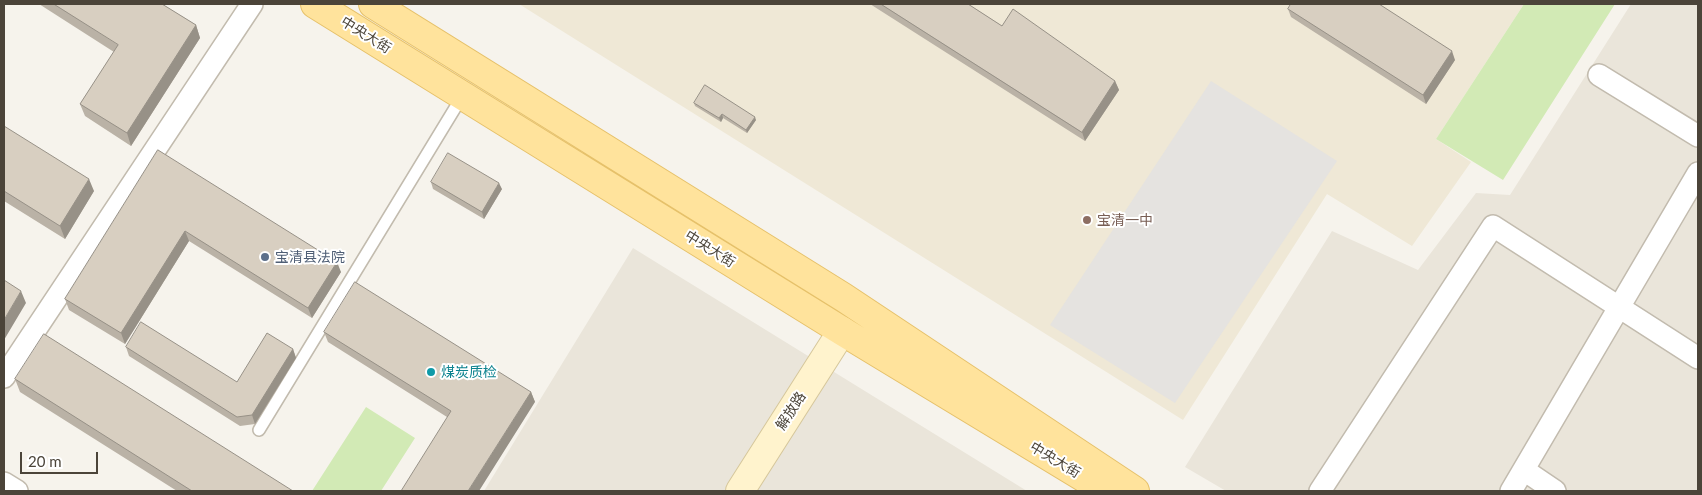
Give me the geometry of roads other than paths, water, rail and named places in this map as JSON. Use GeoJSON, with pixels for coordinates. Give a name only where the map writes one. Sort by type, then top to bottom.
{"type":"FeatureCollection","features":[{"type":"Feature","properties":{"kind":"main road","name":"中央大街"},"geometry":{"type":"LineString","coordinates":[[316,4],[842,331],[1106,491]]}},
{"type":"Feature","properties":{"kind":"main road","name":"中央大街"},"geometry":{"type":"LineString","coordinates":[[373,4],[843,297],[1135,491]]}},
{"type":"Feature","properties":{"kind":"street"},"geometry":{"type":"LineString","coordinates":[[4,377],[252,4]]}},
{"type":"Feature","properties":{"kind":"street"},"geometry":{"type":"LineString","coordinates":[[1599,75],[1698,136]]}},
{"type":"Feature","properties":{"kind":"street"},"geometry":{"type":"LineString","coordinates":[[1511,491],[1698,173]]}},
{"type":"Feature","properties":{"kind":"street"},"geometry":{"type":"LineString","coordinates":[[1320,491],[1493,226],[1698,358]]}},
{"type":"Feature","properties":{"kind":"street","name":"解放路"},"geometry":{"type":"LineString","coordinates":[[740,491],[842,331]]}},
{"type":"Feature","properties":{"kind":"street"},"geometry":{"type":"LineString","coordinates":[[1524,470],[1555,491]]}},
{"type":"Feature","properties":{"kind":"street"},"geometry":{"type":"LineString","coordinates":[[4,483],[17,491]]}},
{"type":"Feature","properties":{"kind":"lane"},"geometry":{"type":"LineString","coordinates":[[258,430],[463,95]]}},
{"type":"Feature","properties":{"kind":"place","name":"宝清一中"},"geometry":{"type":"Point","coordinates":[1087,220]}},
{"type":"Feature","properties":{"kind":"place","name":"宝清县法院"},"geometry":{"type":"Point","coordinates":[265,257]}},
{"type":"Feature","properties":{"kind":"place","name":"煤炭质检"},"geometry":{"type":"Point","coordinates":[431,372]}}]}
